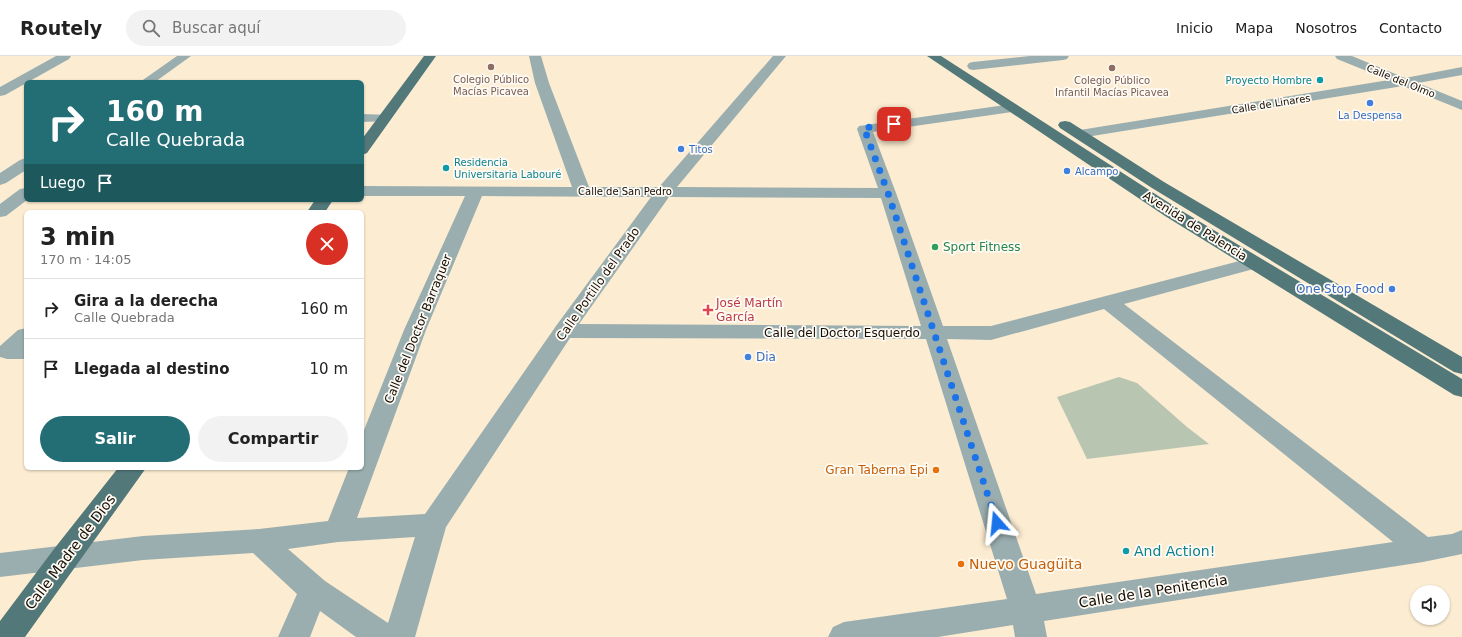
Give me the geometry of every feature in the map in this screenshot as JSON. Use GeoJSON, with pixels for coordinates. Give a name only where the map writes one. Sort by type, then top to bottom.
{"type":"FeatureCollection","features":[{"type":"Feature","properties":{"kind":"main road"},"geometry":{"type":"LineString","coordinates":[[364,147],[430,56]]}},
{"type":"Feature","properties":{"kind":"main road","name":"Avenida de Palencia"},"geometry":{"type":"LineString","coordinates":[[933,56],[983,87],[1012,108],[1131,186],[1254,263],[1462,389]]}},
{"type":"Feature","properties":{"kind":"main road"},"geometry":{"type":"LineString","coordinates":[[955,56],[994,79]]}},
{"type":"Feature","properties":{"kind":"main road","name":"Avenida de Palencia"},"geometry":{"type":"LineString","coordinates":[[1051,116],[1158,185],[1462,367]]}},
{"type":"Feature","properties":{"kind":"main road","name":"Calle Madre de Dios"},"geometry":{"type":"LineString","coordinates":[[7,637],[64,558],[131,470]]}},
{"type":"Feature","properties":{"kind":"street"},"geometry":{"type":"LineString","coordinates":[[0,92],[65,56]]}},
{"type":"Feature","properties":{"kind":"street"},"geometry":{"type":"LineString","coordinates":[[149,80],[185,56]]}},
{"type":"Feature","properties":{"kind":"street"},"geometry":{"type":"LineString","coordinates":[[535,56],[542,83],[582,191]]}},
{"type":"Feature","properties":{"kind":"street","name":"Calle Portillo del Prado"},"geometry":{"type":"LineString","coordinates":[[399,637],[433,525],[447,503],[564,331],[654,204],[780,56]]}},
{"type":"Feature","properties":{"kind":"street"},"geometry":{"type":"LineString","coordinates":[[973,66],[1063,56]]}},
{"type":"Feature","properties":{"kind":"street","name":"Calle del Olmo"},"geometry":{"type":"LineString","coordinates":[[1341,56],[1462,106]]}},
{"type":"Feature","properties":{"kind":"street","name":"Calle de Linares"},"geometry":{"type":"LineString","coordinates":[[1080,134],[1404,82],[1462,71]]}},
{"type":"Feature","properties":{"kind":"street"},"geometry":{"type":"LineString","coordinates":[[1012,108],[864,128],[888,193],[1028,624]]}},
{"type":"Feature","properties":{"kind":"street"},"geometry":{"type":"LineString","coordinates":[[364,118],[384,118]]}},
{"type":"Feature","properties":{"kind":"street"},"geometry":{"type":"LineString","coordinates":[[0,180],[24,164]]}},
{"type":"Feature","properties":{"kind":"street"},"geometry":{"type":"LineString","coordinates":[[0,189],[24,188]]}},
{"type":"Feature","properties":{"kind":"street","name":"Calle de San Pedro"},"geometry":{"type":"LineString","coordinates":[[364,190],[888,193]]}},
{"type":"Feature","properties":{"kind":"street","name":"Calle del Doctor Barraquer"},"geometry":{"type":"LineString","coordinates":[[364,463],[415,330],[476,191]]}},
{"type":"Feature","properties":{"kind":"street"},"geometry":{"type":"LineString","coordinates":[[0,212],[24,194]]}},
{"type":"Feature","properties":{"kind":"street","name":"Calle del Doctor Esquerdo"},"geometry":{"type":"LineString","coordinates":[[564,331],[934,334],[991,333],[1254,263]]}},
{"type":"Feature","properties":{"kind":"street"},"geometry":{"type":"LineString","coordinates":[[1108,302],[1423,550]]}},
{"type":"Feature","properties":{"kind":"street"},"geometry":{"type":"LineString","coordinates":[[24,337],[7,352],[24,352]]}},
{"type":"Feature","properties":{"kind":"street","name":"Calle del Doctor Barraquer"},"geometry":{"type":"LineString","coordinates":[[338,530],[361,470]]}},
{"type":"Feature","properties":{"kind":"street"},"geometry":{"type":"LineString","coordinates":[[0,565],[143,548],[259,541],[338,530],[433,525]]}},
{"type":"Feature","properties":{"kind":"street"},"geometry":{"type":"LineString","coordinates":[[259,541],[314,590],[382,637]]}},
{"type":"Feature","properties":{"kind":"street","name":"Calle de la Penitencia"},"geometry":{"type":"LineString","coordinates":[[844,637],[1028,624],[1423,550],[1460,546]]}},
{"type":"Feature","properties":{"kind":"street"},"geometry":{"type":"LineString","coordinates":[[294,637],[314,590]]}},
{"type":"Feature","properties":{"kind":"green space"},"geometry":{"type":"Polygon","coordinates":[[[1119,377],[1137,383],[1187,427],[1209,444],[1087,459],[1057,397],[1119,377]]]}},
{"type":"Feature","properties":{"kind":"place","name":"Colegio Público Macías Picavea"},"geometry":{"type":"Point","coordinates":[491,67]}},
{"type":"Feature","properties":{"kind":"place","name":"Colegio Público Infantil Macías Picavea"},"geometry":{"type":"Point","coordinates":[1112,68]}},
{"type":"Feature","properties":{"kind":"place","name":"Proyecto Hombre"},"geometry":{"type":"Point","coordinates":[1320,80]}},
{"type":"Feature","properties":{"kind":"place","name":"La Despensa"},"geometry":{"type":"Point","coordinates":[1370,103]}},
{"type":"Feature","properties":{"kind":"place","name":"Titos"},"geometry":{"type":"Point","coordinates":[681,149]}},
{"type":"Feature","properties":{"kind":"place","name":"Residencia Universitaria Labouré"},"geometry":{"type":"Point","coordinates":[446,168]}},
{"type":"Feature","properties":{"kind":"place","name":"Alcampo"},"geometry":{"type":"Point","coordinates":[1067,171]}},
{"type":"Feature","properties":{"kind":"place","name":"Sport Fitness"},"geometry":{"type":"Point","coordinates":[935,247]}},
{"type":"Feature","properties":{"kind":"place","name":"One Stop Food"},"geometry":{"type":"Point","coordinates":[1392,289]}},
{"type":"Feature","properties":{"kind":"place","name":"José Martín García"},"geometry":{"type":"Point","coordinates":[708,310]}},
{"type":"Feature","properties":{"kind":"place","name":"Dia"},"geometry":{"type":"Point","coordinates":[748,357]}},
{"type":"Feature","properties":{"kind":"place","name":"Gran Taberna Epi"},"geometry":{"type":"Point","coordinates":[936,470]}},
{"type":"Feature","properties":{"kind":"place","name":"And Action!"},"geometry":{"type":"Point","coordinates":[1126,551]}},
{"type":"Feature","properties":{"kind":"place","name":"Nuevo Guagüita"},"geometry":{"type":"Point","coordinates":[961,564]}},
{"type":"Feature","properties":{"kind":"route"},"geometry":{"type":"LineString","coordinates":[[894,124],[864,128],[888,193],[997,523]]}}]}
